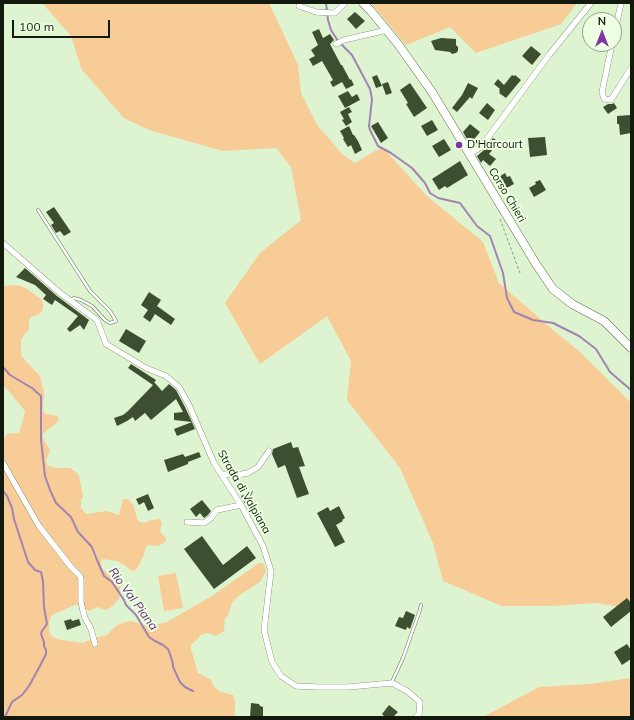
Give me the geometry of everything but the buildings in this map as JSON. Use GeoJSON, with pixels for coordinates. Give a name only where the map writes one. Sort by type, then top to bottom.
{"type":"FeatureCollection","features":[{"type":"Feature","properties":{"kind":"main road","name":"Corso Chieri"},"geometry":{"type":"LineString","coordinates":[[363,3],[398,44],[432,92],[536,264],[553,289],[572,304],[604,321],[631,348]]}},
{"type":"Feature","properties":{"kind":"street"},"geometry":{"type":"LineString","coordinates":[[299,6],[316,12],[335,13],[344,3]]}},
{"type":"Feature","properties":{"kind":"street"},"geometry":{"type":"LineString","coordinates":[[470,154],[481,147],[549,55],[591,3]]}},
{"type":"Feature","properties":{"kind":"street"},"geometry":{"type":"LineString","coordinates":[[336,44],[344,40],[387,30]]}},
{"type":"Feature","properties":{"kind":"street"},"geometry":{"type":"LineString","coordinates":[[610,52],[602,92],[604,99],[611,100],[631,68]]}},
{"type":"Feature","properties":{"kind":"street","name":"Strada di Valpiana"},"geometry":{"type":"LineString","coordinates":[[3,243],[60,293],[97,320],[106,344],[146,368],[166,376],[179,387],[189,405],[214,463],[241,505],[263,546],[271,571],[264,630],[272,662],[281,676],[296,686],[348,687],[392,683]]}},
{"type":"Feature","properties":{"kind":"street"},"geometry":{"type":"LineString","coordinates":[[221,474],[237,475],[248,473],[258,467],[269,451]]}},
{"type":"Feature","properties":{"kind":"street"},"geometry":{"type":"LineString","coordinates":[[3,463],[39,526],[82,579],[81,602],[85,618],[91,629],[95,644]]}},
{"type":"Feature","properties":{"kind":"street"},"geometry":{"type":"LineString","coordinates":[[187,522],[204,523],[218,510],[241,505]]}},
{"type":"Feature","properties":{"kind":"street"},"geometry":{"type":"LineString","coordinates":[[392,683],[407,691],[420,702],[419,714],[416,717]]}},
{"type":"Feature","properties":{"kind":"lane"},"geometry":{"type":"LineString","coordinates":[[38,210],[90,291],[110,311],[116,321],[110,323],[105,320],[92,306],[81,300],[74,298],[70,301]]}},
{"type":"Feature","properties":{"kind":"lane"},"geometry":{"type":"LineString","coordinates":[[392,683],[404,658],[421,605]]}},
{"type":"Feature","properties":{"kind":"path"},"geometry":{"type":"LineString","coordinates":[[498,216],[520,273]]}},
{"type":"Feature","properties":{"kind":"shaded area"},"geometry":{"type":"Polygon","coordinates":[[[38,3],[269,3],[298,65],[301,93],[317,125],[343,155],[355,163],[382,147],[427,196],[483,242],[499,283],[580,352],[631,403],[631,609],[597,603],[552,606],[502,606],[443,581],[433,543],[400,468],[347,400],[351,361],[327,316],[260,364],[225,303],[260,253],[301,220],[291,167],[276,148],[223,151],[149,130],[124,118],[82,70],[71,36],[43,4],[38,3]]]}},
{"type":"Feature","properties":{"kind":"shaded area"},"geometry":{"type":"Polygon","coordinates":[[[371,3],[577,3],[561,24],[476,53],[450,27],[406,45],[371,3]]]}},
{"type":"Feature","properties":{"kind":"shaded area"},"geometry":{"type":"Polygon","coordinates":[[[16,285],[24,287],[41,299],[43,303],[42,311],[31,317],[29,321],[29,330],[21,340],[21,353],[22,357],[40,376],[44,393],[43,410],[45,414],[57,416],[59,420],[43,434],[43,438],[50,450],[46,461],[47,465],[55,468],[70,468],[77,473],[83,496],[81,500],[81,508],[86,514],[107,511],[119,515],[122,502],[124,499],[128,499],[134,506],[137,519],[140,522],[144,523],[160,519],[162,523],[160,532],[166,538],[166,542],[158,546],[149,545],[146,547],[144,555],[136,570],[131,571],[125,565],[117,561],[102,559],[102,568],[120,587],[119,599],[106,610],[98,607],[89,611],[77,604],[52,615],[49,623],[49,631],[51,635],[54,638],[61,640],[83,643],[91,639],[107,635],[117,625],[130,621],[147,626],[167,622],[212,596],[259,563],[263,563],[266,571],[260,582],[238,596],[232,603],[225,619],[224,631],[216,636],[208,633],[200,635],[191,645],[198,673],[211,680],[214,687],[221,692],[233,695],[235,701],[235,717],[3,717],[3,440],[7,434],[19,433],[25,411],[3,386],[3,286],[16,285]]]}},
{"type":"Feature","properties":{"kind":"shaded area"},"geometry":{"type":"Polygon","coordinates":[[[176,573],[183,608],[164,611],[158,576],[176,573]]]}},
{"type":"Feature","properties":{"kind":"shaded area"},"geometry":{"type":"Polygon","coordinates":[[[631,678],[631,717],[483,717],[539,687],[590,684],[631,678]]]}},
{"type":"Feature","properties":{"kind":"waterway"},"geometry":{"type":"LineString","coordinates":[[326,3],[331,30],[338,41],[352,55],[370,89],[372,99],[369,126],[378,146],[412,168],[425,183],[430,193],[438,198],[460,203],[477,226],[490,236],[503,273],[507,298],[514,312],[533,320],[553,323],[579,336],[596,349],[610,372],[631,390]]}},
{"type":"Feature","properties":{"kind":"waterway","name":"Rio Val Piana"},"geometry":{"type":"LineString","coordinates":[[3,367],[10,375],[32,388],[41,396],[41,440],[45,476],[56,503],[71,517],[78,532],[92,547],[104,576],[112,582],[126,605],[136,615],[149,637],[168,649],[173,667],[180,682],[185,687],[193,691]]}},
{"type":"Feature","properties":{"kind":"waterway"},"geometry":{"type":"LineString","coordinates":[[3,491],[12,508],[14,519],[28,562],[35,570],[41,572],[47,624],[41,634],[46,654],[29,686],[22,695],[12,702],[5,717]]}},
{"type":"Feature","properties":{"kind":"place","name":"D'Harcourt"},"geometry":{"type":"Point","coordinates":[459,145]}}]}
